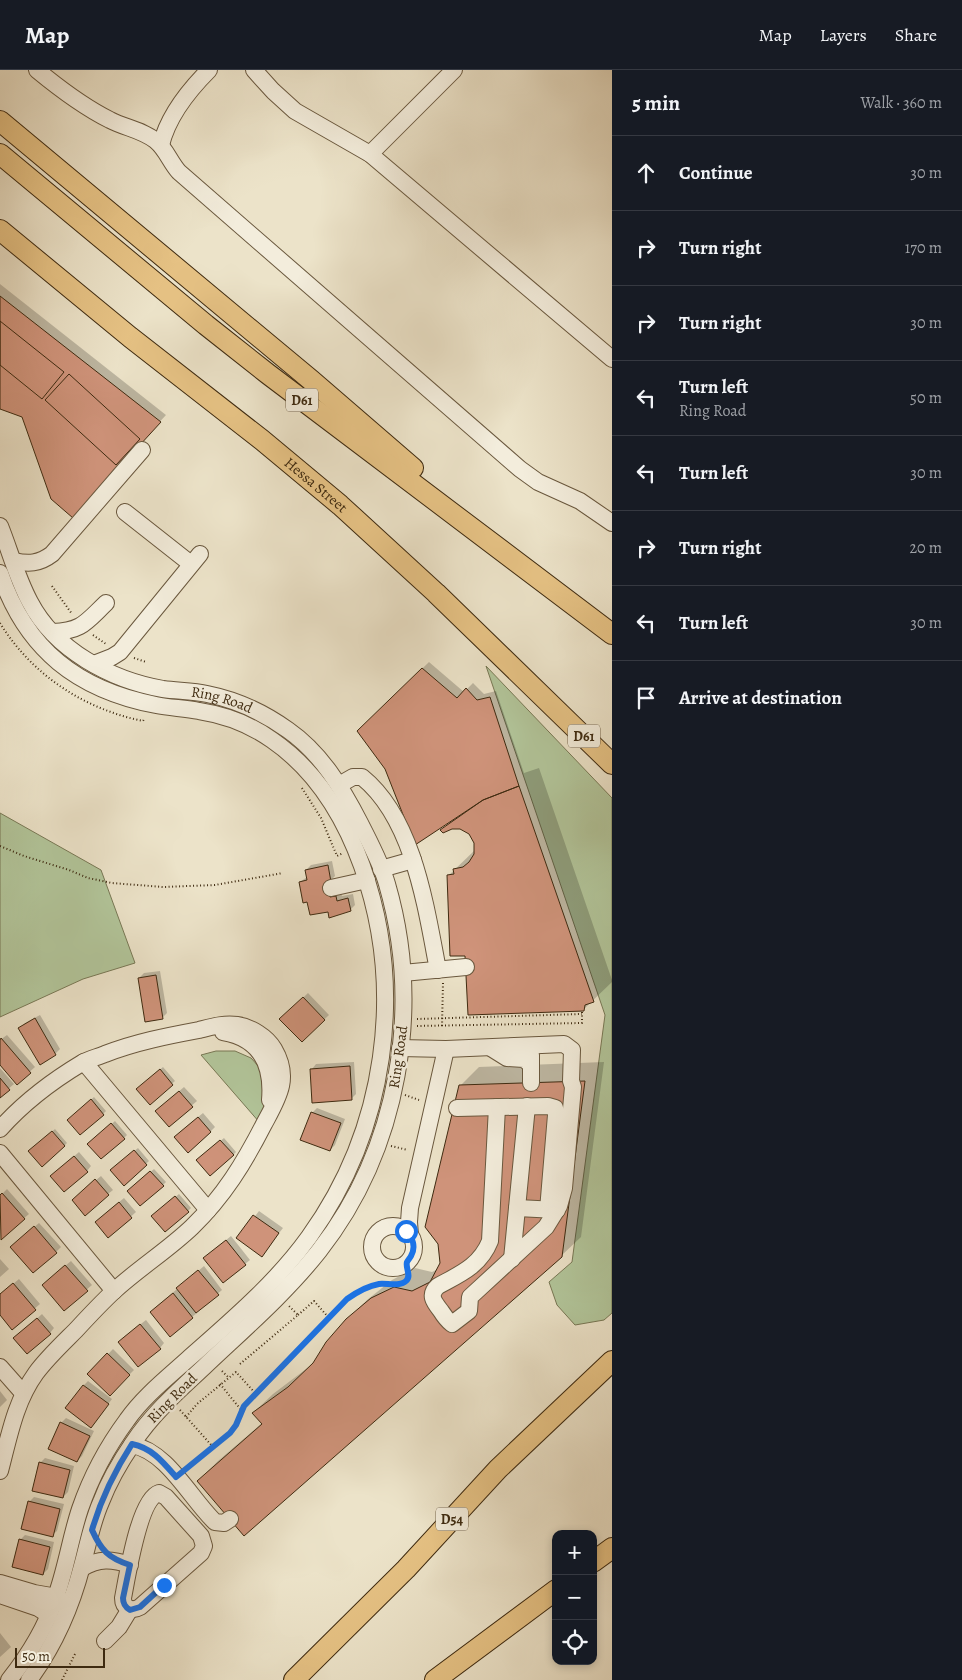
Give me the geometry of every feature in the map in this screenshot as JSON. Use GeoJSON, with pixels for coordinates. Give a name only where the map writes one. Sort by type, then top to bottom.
{"type":"FeatureCollection","features":[{"type":"Feature","properties":{"kind":"main road"},"geometry":{"type":"LineString","coordinates":[[0,121],[311,380],[426,480],[521,554],[540,572],[556,592]]}},
{"type":"Feature","properties":{"kind":"main road","name":"D61"},"geometry":{"type":"LineString","coordinates":[[0,154],[268,374],[612,634]]}},
{"type":"Feature","properties":{"kind":"main road","name":"Hessa Street"},"geometry":{"type":"LineString","coordinates":[[0,230],[340,505],[436,593],[612,764]]}},
{"type":"Feature","properties":{"kind":"main road","name":"D54"},"geometry":{"type":"LineString","coordinates":[[294,1680],[406,1569],[498,1469],[612,1361]]}},
{"type":"Feature","properties":{"kind":"main road"},"geometry":{"type":"LineString","coordinates":[[597,1559],[612,1548]]}},
{"type":"Feature","properties":{"kind":"main road"},"geometry":{"type":"LineString","coordinates":[[435,1680],[552,1593]]}},
{"type":"Feature","properties":{"kind":"street"},"geometry":{"type":"LineString","coordinates":[[37,70],[91,110],[119,125],[149,136],[161,145],[179,172],[520,469],[538,482],[580,501],[612,523]]}},
{"type":"Feature","properties":{"kind":"street"},"geometry":{"type":"LineString","coordinates":[[161,145],[173,114],[209,70]]}},
{"type":"Feature","properties":{"kind":"street"},"geometry":{"type":"LineString","coordinates":[[254,70],[295,111],[370,154],[612,359]]}},
{"type":"Feature","properties":{"kind":"street"},"geometry":{"type":"LineString","coordinates":[[370,154],[454,70]]}},
{"type":"Feature","properties":{"kind":"street"},"geometry":{"type":"LineString","coordinates":[[14,561],[31,563],[46,559],[52,554],[142,450]]}},
{"type":"Feature","properties":{"kind":"street"},"geometry":{"type":"LineString","coordinates":[[83,626],[87,660],[112,657],[120,652],[196,559],[124,512]]}},
{"type":"Feature","properties":{"kind":"street","name":"Ring Road"},"geometry":{"type":"LineString","coordinates":[[0,526],[31,603],[53,632],[87,660],[124,678],[144,685],[204,694],[234,701],[264,714],[291,732],[316,754],[339,785],[370,842],[382,869],[393,909],[403,973],[402,1023],[394,1091],[379,1143],[364,1179],[348,1209],[320,1250],[267,1308],[170,1399],[143,1428],[132,1444],[116,1468],[99,1504],[82,1568],[55,1641],[45,1659],[29,1680]]}},
{"type":"Feature","properties":{"kind":"street","name":"Ring Road"},"geometry":{"type":"LineString","coordinates":[[0,573],[16,612],[33,637],[54,659],[79,677],[119,696],[159,706],[200,711],[237,721],[269,737],[298,759],[322,786],[341,817],[356,848],[367,880],[380,930],[385,972],[386,1015],[382,1058],[375,1096],[364,1134],[349,1171],[330,1206],[308,1239],[257,1297],[152,1392],[128,1417],[101,1460],[81,1508],[56,1597],[40,1636],[9,1680]]}},
{"type":"Feature","properties":{"kind":"street"},"geometry":{"type":"LineString","coordinates":[[53,632],[68,631],[83,626],[106,603]]}},
{"type":"Feature","properties":{"kind":"street"},"geometry":{"type":"LineString","coordinates":[[120,652],[120,665],[124,678]]}},
{"type":"Feature","properties":{"kind":"street"},"geometry":{"type":"LineString","coordinates":[[339,785],[356,776],[365,779],[382,798],[403,834],[413,860],[430,920],[438,966]]}},
{"type":"Feature","properties":{"kind":"street"},"geometry":{"type":"LineString","coordinates":[[382,869],[413,860]]}},
{"type":"Feature","properties":{"kind":"street"},"geometry":{"type":"LineString","coordinates":[[331,888],[367,880]]}},
{"type":"Feature","properties":{"kind":"street"},"geometry":{"type":"LineString","coordinates":[[403,973],[466,963]]}},
{"type":"Feature","properties":{"kind":"street"},"geometry":{"type":"LineString","coordinates":[[0,1128],[33,1097],[58,1078],[84,1062],[142,1042],[202,1029],[229,1033],[253,1045],[262,1055],[269,1069],[271,1083],[268,1117],[243,1164],[208,1210],[176,1241],[114,1291],[51,1355],[36,1373],[23,1393],[16,1410],[0,1472]]}},
{"type":"Feature","properties":{"kind":"street"},"geometry":{"type":"LineString","coordinates":[[400,1048],[446,1050],[564,1044],[569,1046],[573,1054],[570,1082],[567,1086],[553,1210],[546,1227],[470,1297],[469,1311],[454,1323],[449,1323],[433,1300],[432,1295],[434,1290],[474,1265],[490,1242],[497,1107]]}},
{"type":"Feature","properties":{"kind":"street"},"geometry":{"type":"LineString","coordinates":[[531,1046],[531,1083]]}},
{"type":"Feature","properties":{"kind":"street"},"geometry":{"type":"LineString","coordinates":[[491,1048],[507,1058],[524,1059],[531,1065]]}},
{"type":"Feature","properties":{"kind":"street"},"geometry":{"type":"LineString","coordinates":[[410,1235],[410,1208],[446,1050]]}},
{"type":"Feature","properties":{"kind":"street"},"geometry":{"type":"LineString","coordinates":[[84,1062],[208,1210]]}},
{"type":"Feature","properties":{"kind":"street"},"geometry":{"type":"LineString","coordinates":[[512,1259],[526,1106]]}},
{"type":"Feature","properties":{"kind":"street"},"geometry":{"type":"LineString","coordinates":[[456,1108],[552,1106],[556,1111],[553,1210]]}},
{"type":"Feature","properties":{"kind":"street"},"geometry":{"type":"LineString","coordinates":[[0,1153],[114,1291]]}},
{"type":"Feature","properties":{"kind":"street"},"geometry":{"type":"LineString","coordinates":[[389,1226],[401,1227],[410,1235],[413,1241],[413,1252],[407,1262],[390,1268],[384,1266],[375,1258],[371,1247],[374,1236],[410,1208]]}},
{"type":"Feature","properties":{"kind":"street"},"geometry":{"type":"LineString","coordinates":[[517,1208],[553,1210]]}},
{"type":"Feature","properties":{"kind":"street"},"geometry":{"type":"LineString","coordinates":[[474,1265],[489,1280]]}},
{"type":"Feature","properties":{"kind":"street"},"geometry":{"type":"LineString","coordinates":[[0,1368],[23,1393]]}},
{"type":"Feature","properties":{"kind":"street"},"geometry":{"type":"LineString","coordinates":[[143,1428],[164,1463],[215,1522],[224,1523],[230,1519]]}},
{"type":"Feature","properties":{"kind":"street"},"geometry":{"type":"LineString","coordinates":[[132,1444],[147,1449],[164,1463]]}},
{"type":"Feature","properties":{"kind":"street"},"geometry":{"type":"LineString","coordinates":[[105,1641],[119,1627],[130,1610],[140,1607],[201,1553],[204,1546],[201,1536],[163,1494],[155,1494],[145,1508],[122,1562],[123,1603],[130,1610]]}},
{"type":"Feature","properties":{"kind":"street"},"geometry":{"type":"LineString","coordinates":[[92,1530],[101,1546],[122,1562]]}},
{"type":"Feature","properties":{"kind":"street"},"geometry":{"type":"LineString","coordinates":[[82,1568],[97,1561],[122,1562]]}},
{"type":"Feature","properties":{"kind":"street"},"geometry":{"type":"LineString","coordinates":[[0,1583],[56,1597],[62,1602],[64,1609],[54,1634],[55,1641]]}},
{"type":"Feature","properties":{"kind":"street"},"geometry":{"type":"LineString","coordinates":[[0,1595],[38,1608],[49,1615]]}},
{"type":"Feature","properties":{"kind":"path"},"geometry":{"type":"LineString","coordinates":[[0,623],[27,658],[63,689],[91,705],[108,712],[143,721],[146,716]]}},
{"type":"Feature","properties":{"kind":"path"},"geometry":{"type":"LineString","coordinates":[[301,786],[321,818],[337,856],[356,848]]}},
{"type":"Feature","properties":{"kind":"path"},"geometry":{"type":"LineString","coordinates":[[0,846],[88,878],[112,883],[163,887],[215,885],[283,873]]}},
{"type":"Feature","properties":{"kind":"path"},"geometry":{"type":"LineString","coordinates":[[582,1012],[582,1023],[402,1023],[582,1012]]}},
{"type":"Feature","properties":{"kind":"path"},"geometry":{"type":"LineString","coordinates":[[394,1091],[433,1105]]}},
{"type":"Feature","properties":{"kind":"path"},"geometry":{"type":"LineString","coordinates":[[379,1143],[422,1154]]}},
{"type":"Feature","properties":{"kind":"path"},"geometry":{"type":"LineString","coordinates":[[176,1477],[230,1433],[236,1425],[244,1406],[347,1299],[362,1289],[380,1284],[399,1284],[406,1281],[408,1277],[407,1262]]}},
{"type":"Feature","properties":{"kind":"path"},"geometry":{"type":"LineString","coordinates":[[240,1364],[314,1301],[329,1318]]}},
{"type":"Feature","properties":{"kind":"path"},"geometry":{"type":"LineString","coordinates":[[288,1304],[298,1315]]}},
{"type":"Feature","properties":{"kind":"path"},"geometry":{"type":"LineString","coordinates":[[186,1416],[197,1404],[236,1372],[256,1394]]}},
{"type":"Feature","properties":{"kind":"path"},"geometry":{"type":"LineString","coordinates":[[220,1384],[242,1411]]}},
{"type":"Feature","properties":{"kind":"path"},"geometry":{"type":"LineString","coordinates":[[170,1399],[213,1447]]}},
{"type":"Feature","properties":{"kind":"path"},"geometry":{"type":"LineString","coordinates":[[62,1680],[76,1652]]}},
{"type":"Feature","properties":{"kind":"green space"},"geometry":{"type":"Polygon","coordinates":[[[486,666],[612,798],[612,1313],[604,1320],[575,1325],[557,1305],[549,1282],[572,1262],[605,1015],[486,666]]]}},
{"type":"Feature","properties":{"kind":"green space"},"geometry":{"type":"Polygon","coordinates":[[[0,813],[101,870],[135,963],[83,979],[0,1017],[0,813]]]}},
{"type":"Feature","properties":{"kind":"green space"},"geometry":{"type":"Polygon","coordinates":[[[216,1051],[235,1051],[251,1058],[260,1068],[269,1092],[260,1123],[201,1055],[216,1051]]]}},
{"type":"Feature","properties":{"kind":"building"},"geometry":{"type":"Polygon","coordinates":[[[0,296],[161,422],[73,518],[51,499],[22,417],[0,409],[0,296]]]}},
{"type":"Feature","properties":{"kind":"building"},"geometry":{"type":"Polygon","coordinates":[[[0,321],[64,372],[42,399],[0,365],[0,321]]]}},
{"type":"Feature","properties":{"kind":"building"},"geometry":{"type":"Polygon","coordinates":[[[69,374],[140,439],[116,465],[45,400],[69,374]]]}},
{"type":"Feature","properties":{"kind":"building"},"geometry":{"type":"Polygon","coordinates":[[[422,668],[457,698],[466,688],[477,700],[490,697],[519,786],[483,800],[415,845],[385,769],[357,731],[422,668]]]}},
{"type":"Feature","properties":{"kind":"building"},"geometry":{"type":"Polygon","coordinates":[[[519,786],[594,1002],[585,1005],[584,1011],[468,1015],[465,956],[450,956],[447,875],[454,874],[453,869],[463,867],[469,862],[474,854],[474,843],[469,834],[460,829],[452,829],[443,833],[440,830],[483,800],[519,786]]]}},
{"type":"Feature","properties":{"kind":"building"},"geometry":{"type":"Polygon","coordinates":[[[328,865],[331,882],[327,883],[330,897],[336,896],[337,901],[348,898],[351,911],[329,918],[328,912],[310,915],[307,902],[303,903],[299,882],[307,880],[305,870],[328,865]]]}},
{"type":"Feature","properties":{"kind":"building"},"geometry":{"type":"Polygon","coordinates":[[[156,975],[163,1019],[145,1022],[138,978],[156,975]]]}},
{"type":"Feature","properties":{"kind":"building"},"geometry":{"type":"Polygon","coordinates":[[[303,997],[325,1020],[302,1042],[279,1019],[303,997]]]}},
{"type":"Feature","properties":{"kind":"building"},"geometry":{"type":"Polygon","coordinates":[[[35,1018],[56,1055],[40,1065],[18,1028],[35,1018]]]}},
{"type":"Feature","properties":{"kind":"building"},"geometry":{"type":"Polygon","coordinates":[[[1,1038],[31,1073],[17,1085],[0,1065],[1,1038]]]}},
{"type":"Feature","properties":{"kind":"building"},"geometry":{"type":"Polygon","coordinates":[[[350,1066],[352,1100],[312,1103],[310,1069],[350,1066]]]}},
{"type":"Feature","properties":{"kind":"building"},"geometry":{"type":"Polygon","coordinates":[[[160,1069],[173,1085],[150,1105],[136,1089],[160,1069]]]}},
{"type":"Feature","properties":{"kind":"building"},"geometry":{"type":"Polygon","coordinates":[[[0,1078],[10,1090],[0,1098],[0,1078]]]}},
{"type":"Feature","properties":{"kind":"building"},"geometry":{"type":"Polygon","coordinates":[[[585,1081],[562,1257],[244,1536],[197,1481],[262,1424],[252,1413],[288,1387],[313,1363],[326,1342],[346,1319],[371,1298],[394,1287],[412,1291],[430,1282],[440,1263],[438,1244],[425,1227],[459,1085],[585,1081]]]}},
{"type":"Feature","properties":{"kind":"building"},"geometry":{"type":"Polygon","coordinates":[[[179,1091],[193,1107],[169,1127],[155,1111],[179,1091]]]}},
{"type":"Feature","properties":{"kind":"building"},"geometry":{"type":"Polygon","coordinates":[[[91,1099],[104,1115],[80,1135],[67,1120],[91,1099]]]}},
{"type":"Feature","properties":{"kind":"building"},"geometry":{"type":"Polygon","coordinates":[[[311,1112],[341,1123],[330,1151],[300,1140],[311,1112]]]}},
{"type":"Feature","properties":{"kind":"building"},"geometry":{"type":"Polygon","coordinates":[[[198,1117],[211,1132],[188,1153],[174,1137],[198,1117]]]}},
{"type":"Feature","properties":{"kind":"building"},"geometry":{"type":"Polygon","coordinates":[[[111,1123],[125,1139],[101,1159],[87,1144],[111,1123]]]}},
{"type":"Feature","properties":{"kind":"building"},"geometry":{"type":"Polygon","coordinates":[[[52,1131],[65,1146],[42,1167],[28,1151],[52,1131]]]}},
{"type":"Feature","properties":{"kind":"building"},"geometry":{"type":"Polygon","coordinates":[[[220,1140],[234,1155],[210,1176],[196,1160],[220,1140]]]}},
{"type":"Feature","properties":{"kind":"building"},"geometry":{"type":"Polygon","coordinates":[[[134,1150],[147,1165],[124,1186],[110,1170],[134,1150]]]}},
{"type":"Feature","properties":{"kind":"building"},"geometry":{"type":"Polygon","coordinates":[[[74,1156],[88,1172],[64,1192],[50,1176],[74,1156]]]}},
{"type":"Feature","properties":{"kind":"building"},"geometry":{"type":"Polygon","coordinates":[[[150,1171],[164,1186],[140,1206],[127,1191],[150,1171]]]}},
{"type":"Feature","properties":{"kind":"building"},"geometry":{"type":"Polygon","coordinates":[[[95,1179],[109,1195],[85,1216],[72,1200],[95,1179]]]}},
{"type":"Feature","properties":{"kind":"building"},"geometry":{"type":"Polygon","coordinates":[[[2,1193],[25,1219],[1,1240],[0,1195],[2,1193]]]}},
{"type":"Feature","properties":{"kind":"building"},"geometry":{"type":"Polygon","coordinates":[[[175,1196],[189,1212],[165,1232],[151,1216],[175,1196]]]}},
{"type":"Feature","properties":{"kind":"building"},"geometry":{"type":"Polygon","coordinates":[[[119,1202],[132,1218],[108,1238],[95,1222],[119,1202]]]}},
{"type":"Feature","properties":{"kind":"building"},"geometry":{"type":"Polygon","coordinates":[[[253,1215],[279,1233],[262,1257],[236,1238],[253,1215]]]}},
{"type":"Feature","properties":{"kind":"building"},"geometry":{"type":"Polygon","coordinates":[[[34,1226],[57,1253],[33,1273],[10,1247],[34,1226]]]}},
{"type":"Feature","properties":{"kind":"building"},"geometry":{"type":"Polygon","coordinates":[[[226,1240],[246,1265],[223,1283],[203,1258],[226,1240]]]}},
{"type":"Feature","properties":{"kind":"building"},"geometry":{"type":"Polygon","coordinates":[[[65,1265],[88,1291],[64,1311],[42,1285],[65,1265]]]}},
{"type":"Feature","properties":{"kind":"building"},"geometry":{"type":"Polygon","coordinates":[[[198,1270],[219,1295],[196,1313],[176,1288],[198,1270]]]}},
{"type":"Feature","properties":{"kind":"building"},"geometry":{"type":"Polygon","coordinates":[[[13,1283],[36,1310],[12,1330],[0,1315],[0,1294],[13,1283]]]}},
{"type":"Feature","properties":{"kind":"building"},"geometry":{"type":"Polygon","coordinates":[[[173,1293],[193,1318],[170,1337],[150,1312],[173,1293]]]}},
{"type":"Feature","properties":{"kind":"building"},"geometry":{"type":"Polygon","coordinates":[[[37,1318],[51,1334],[27,1354],[13,1338],[37,1318]]]}},
{"type":"Feature","properties":{"kind":"building"},"geometry":{"type":"Polygon","coordinates":[[[140,1324],[161,1349],[138,1367],[118,1342],[140,1324]]]}},
{"type":"Feature","properties":{"kind":"building"},"geometry":{"type":"Polygon","coordinates":[[[107,1353],[130,1375],[110,1396],[87,1374],[107,1353]]]}},
{"type":"Feature","properties":{"kind":"building"},"geometry":{"type":"Polygon","coordinates":[[[83,1385],[109,1404],[91,1428],[65,1408],[83,1385]]]}},
{"type":"Feature","properties":{"kind":"building"},"geometry":{"type":"Polygon","coordinates":[[[60,1422],[90,1436],[77,1462],[48,1449],[60,1422]]]}},
{"type":"Feature","properties":{"kind":"building"},"geometry":{"type":"Polygon","coordinates":[[[39,1462],[70,1470],[63,1498],[32,1491],[39,1462]]]}},
{"type":"Feature","properties":{"kind":"building"},"geometry":{"type":"Polygon","coordinates":[[[28,1501],[60,1509],[53,1537],[21,1529],[28,1501]]]}},
{"type":"Feature","properties":{"kind":"building"},"geometry":{"type":"Polygon","coordinates":[[[19,1539],[50,1547],[43,1575],[12,1567],[19,1539]]]}},
{"type":"Feature","properties":{"kind":"route"},"geometry":{"type":"LineString","coordinates":[[164,1585],[140,1607],[130,1610],[126,1607],[123,1603],[123,1598],[130,1565],[115,1560],[107,1553],[92,1530],[99,1504],[116,1468],[132,1444],[143,1447],[151,1452],[176,1477],[230,1433],[236,1425],[244,1406],[347,1299],[362,1289],[380,1284],[399,1284],[406,1281],[408,1277],[407,1262],[414,1247],[410,1235],[406,1231]]}}]}
